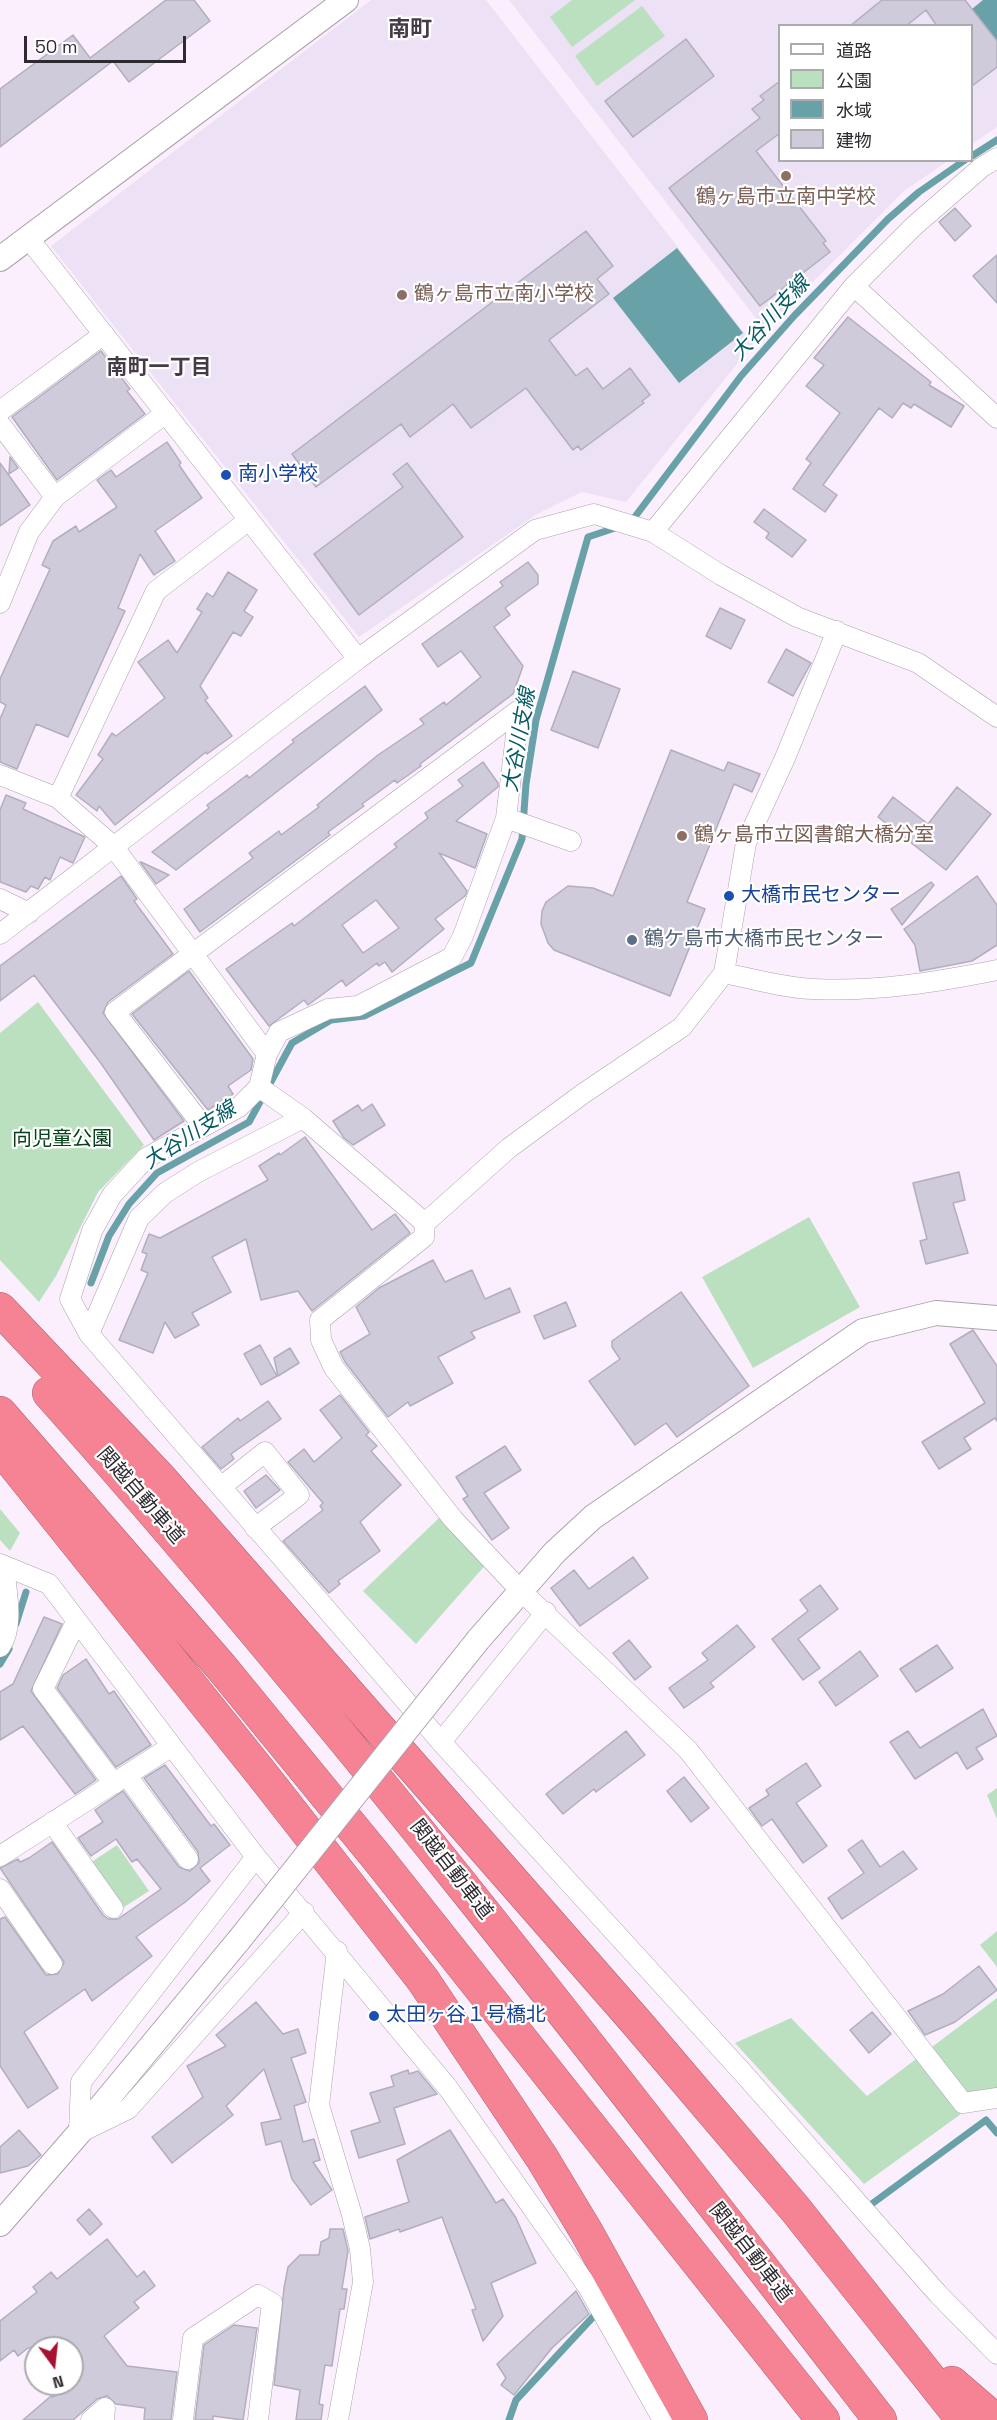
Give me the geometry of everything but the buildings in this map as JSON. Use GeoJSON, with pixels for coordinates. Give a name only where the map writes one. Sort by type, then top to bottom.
{"type":"FeatureCollection","features":[{"type":"Feature","properties":{"kind":"highway"},"geometry":{"type":"LineString","coordinates":[[0,1309],[175,1496],[637,2023],[796,2210],[964,2395],[995,2420]]}},
{"type":"Feature","properties":{"kind":"highway","name":"関越自動車道"},"geometry":{"type":"LineString","coordinates":[[0,1338],[240,1612],[413,1822],[880,2420]]}},
{"type":"Feature","properties":{"kind":"highway"},"geometry":{"type":"LineString","coordinates":[[0,1413],[222,1668],[357,1832],[823,2420]]}},
{"type":"Feature","properties":{"kind":"highway"},"geometry":{"type":"LineString","coordinates":[[0,1447],[423,1980],[542,2158],[691,2420]]}},
{"type":"Feature","properties":{"kind":"highway"},"geometry":{"type":"LineString","coordinates":[[796,2210],[963,2420]]}},
{"type":"Feature","properties":{"kind":"street"},"geometry":{"type":"LineString","coordinates":[[0,259],[346,0]]}},
{"type":"Feature","properties":{"kind":"street"},"geometry":{"type":"LineString","coordinates":[[653,532],[854,286],[914,226],[982,167],[997,158]]}},
{"type":"Feature","properties":{"kind":"street"},"geometry":{"type":"LineString","coordinates":[[29,238],[358,659]]}},
{"type":"Feature","properties":{"kind":"street"},"geometry":{"type":"LineString","coordinates":[[854,286],[997,418]]}},
{"type":"Feature","properties":{"kind":"street"},"geometry":{"type":"LineString","coordinates":[[0,411],[104,334]]}},
{"type":"Feature","properties":{"kind":"street"},"geometry":{"type":"LineString","coordinates":[[0,603],[29,532],[55,497],[166,413]]}},
{"type":"Feature","properties":{"kind":"street"},"geometry":{"type":"LineString","coordinates":[[0,424],[55,497]]}},
{"type":"Feature","properties":{"kind":"street"},"geometry":{"type":"LineString","coordinates":[[0,934],[358,659],[535,530],[594,514],[653,532],[721,575],[796,617],[918,663],[997,717]]}},
{"type":"Feature","properties":{"kind":"street"},"geometry":{"type":"LineString","coordinates":[[58,798],[156,591],[249,520]]}},
{"type":"Feature","properties":{"kind":"street"},"geometry":{"type":"LineString","coordinates":[[837,631],[785,758],[746,843],[724,974],[682,1027],[584,1093],[509,1148],[425,1223],[424,1237],[320,1320],[321,1340],[334,1368],[453,1519],[520,1590],[546,1612],[688,1750],[963,2103],[997,2098]]}},
{"type":"Feature","properties":{"kind":"street"},"geometry":{"type":"LineString","coordinates":[[203,1126],[116,1012],[519,710],[506,818],[472,915],[452,957],[358,1006],[328,1009],[279,1032],[267,1054],[259,1087],[239,1107],[146,1158],[112,1194],[92,1231],[70,1299],[89,1334],[441,1742],[744,2074],[938,2294],[997,2354]]}},
{"type":"Feature","properties":{"kind":"street"},"geometry":{"type":"LineString","coordinates":[[0,775],[58,798],[113,846],[267,1054]]}},
{"type":"Feature","properties":{"kind":"street"},"geometry":{"type":"LineString","coordinates":[[506,818],[571,842]]}},
{"type":"Feature","properties":{"kind":"street"},"geometry":{"type":"LineString","coordinates":[[0,899],[29,913]]}},
{"type":"Feature","properties":{"kind":"street"},"geometry":{"type":"LineString","coordinates":[[724,974],[813,989],[885,987],[944,981],[997,970]]}},
{"type":"Feature","properties":{"kind":"street"},"geometry":{"type":"LineString","coordinates":[[259,1087],[303,1118],[425,1223]]}},
{"type":"Feature","properties":{"kind":"street"},"geometry":{"type":"LineString","coordinates":[[89,1334],[139,1218],[165,1193],[198,1173],[303,1118]]}},
{"type":"Feature","properties":{"kind":"street"},"geometry":{"type":"LineString","coordinates":[[0,2224],[79,2133],[239,1940],[478,1640],[520,1590],[593,1517],[863,1331],[936,1313],[997,1318]]}},
{"type":"Feature","properties":{"kind":"street"},"geometry":{"type":"LineString","coordinates":[[221,1487],[265,1452],[299,1495],[255,1528]]}},
{"type":"Feature","properties":{"kind":"street"},"geometry":{"type":"LineString","coordinates":[[0,1647],[6,1639],[8,1608],[2,1565],[49,1584],[76,1623],[256,1857],[337,1951],[448,2088],[581,2278],[663,2420]]}},
{"type":"Feature","properties":{"kind":"street"},"geometry":{"type":"LineString","coordinates":[[441,1742],[546,1612]]}},
{"type":"Feature","properties":{"kind":"street"},"geometry":{"type":"LineString","coordinates":[[76,1623],[43,1689],[188,1859]]}},
{"type":"Feature","properties":{"kind":"street"},"geometry":{"type":"LineString","coordinates":[[0,1856],[172,1746]]}},
{"type":"Feature","properties":{"kind":"street"},"geometry":{"type":"LineString","coordinates":[[52,1822],[113,1908]]}},
{"type":"Feature","properties":{"kind":"street"},"geometry":{"type":"LineString","coordinates":[[79,2133],[81,2082],[256,1857]]}},
{"type":"Feature","properties":{"kind":"street"},"geometry":{"type":"LineString","coordinates":[[0,1889],[52,1964]]}},
{"type":"Feature","properties":{"kind":"street"},"geometry":{"type":"LineString","coordinates":[[79,2133],[129,2109],[304,1912]]}},
{"type":"Feature","properties":{"kind":"street"},"geometry":{"type":"LineString","coordinates":[[337,1951],[319,2105],[352,2215],[360,2249],[363,2282],[338,2420]]}},
{"type":"Feature","properties":{"kind":"street"},"geometry":{"type":"LineString","coordinates":[[183,2420],[193,2338],[258,2295],[272,2302],[258,2420]]}},
{"type":"Feature","properties":{"kind":"street"},"geometry":{"type":"LineString","coordinates":[[91,2420],[105,2408],[104,2420]]}},
{"type":"Feature","properties":{"kind":"shaded area","name":"鶴ヶ島市立南小学校"},"geometry":{"type":"Polygon","coordinates":[[[371,0],[486,0],[753,344],[626,502],[582,492],[537,514],[359,637],[51,246],[371,0]]]}},
{"type":"Feature","properties":{"kind":"shaded area","name":"鶴ヶ島市立南中学校"},"geometry":{"type":"Polygon","coordinates":[[[509,0],[997,0],[997,127],[973,143],[973,24],[778,24],[778,162],[947,162],[904,191],[765,330],[509,0]]]}},
{"type":"Feature","properties":{"kind":"green space"},"geometry":{"type":"Polygon","coordinates":[[[572,0],[635,0],[572,47],[550,17],[572,0]]]}},
{"type":"Feature","properties":{"kind":"green space"},"geometry":{"type":"Polygon","coordinates":[[[642,6],[665,36],[597,86],[575,56],[642,6]]]}},
{"type":"Feature","properties":{"kind":"green space","name":"向児童公園"},"geometry":{"type":"Polygon","coordinates":[[[38,1002],[144,1145],[98,1192],[56,1276],[39,1302],[0,1260],[0,1033],[38,1002]]]}},
{"type":"Feature","properties":{"kind":"green space"},"geometry":{"type":"Polygon","coordinates":[[[809,1217],[860,1307],[753,1368],[702,1277],[809,1217]]]}},
{"type":"Feature","properties":{"kind":"green space"},"geometry":{"type":"Polygon","coordinates":[[[0,1509],[20,1533],[10,1551],[0,1540],[0,1509]]]}},
{"type":"Feature","properties":{"kind":"green space"},"geometry":{"type":"Polygon","coordinates":[[[440,1517],[488,1562],[416,1644],[363,1591],[440,1517]]]}},
{"type":"Feature","properties":{"kind":"green space"},"geometry":{"type":"Polygon","coordinates":[[[997,1788],[997,1819],[987,1795],[997,1788]]]}},
{"type":"Feature","properties":{"kind":"green space"},"geometry":{"type":"Polygon","coordinates":[[[117,1845],[149,1891],[121,1909],[90,1863],[117,1845]]]}},
{"type":"Feature","properties":{"kind":"green space"},"geometry":{"type":"Polygon","coordinates":[[[997,1931],[997,1967],[980,1945],[997,1931]]]}},
{"type":"Feature","properties":{"kind":"green space"},"geometry":{"type":"Polygon","coordinates":[[[997,1998],[997,2088],[864,2184],[735,2043],[791,2018],[867,2096],[997,1998]]]}},
{"type":"Feature","properties":{"kind":"water"},"geometry":{"type":"Polygon","coordinates":[[[983,0],[997,0],[997,42],[972,9],[983,0]]]}},
{"type":"Feature","properties":{"kind":"water"},"geometry":{"type":"Polygon","coordinates":[[[677,248],[743,333],[679,383],[613,298],[677,248]]]}},
{"type":"Feature","properties":{"kind":"waterway","name":"大谷川支線"},"geometry":{"type":"LineString","coordinates":[[973,155],[997,140]]}},
{"type":"Feature","properties":{"kind":"waterway","name":"大谷川支線"},"geometry":{"type":"LineString","coordinates":[[631,522],[741,376],[794,316],[888,219],[919,192],[962,162]]}},
{"type":"Feature","properties":{"kind":"waterway","name":"大谷川支線"},"geometry":{"type":"LineString","coordinates":[[91,1283],[109,1236],[129,1204],[157,1173],[249,1122],[292,1043],[331,1020],[364,1016],[471,963],[522,839],[526,784],[536,720],[588,537],[618,527]]}},
{"type":"Feature","properties":{"kind":"waterway","name":"大谷川支線"},"geometry":{"type":"LineString","coordinates":[[16,1624],[26,1592]]}},
{"type":"Feature","properties":{"kind":"waterway","name":"大谷川支線"},"geometry":{"type":"LineString","coordinates":[[0,1664],[9,1649]]}},
{"type":"Feature","properties":{"kind":"waterway"},"geometry":{"type":"LineString","coordinates":[[873,2203],[986,2120],[997,2133]]}},
{"type":"Feature","properties":{"kind":"waterway"},"geometry":{"type":"LineString","coordinates":[[509,2420],[516,2400],[593,2317]]}},
{"type":"Feature","properties":{"kind":"place","name":"鶴ヶ島市立南中学校"},"geometry":{"type":"Point","coordinates":[786,176]}},
{"type":"Feature","properties":{"kind":"place","name":"鶴ヶ島市立南小学校"},"geometry":{"type":"Point","coordinates":[402,295]}},
{"type":"Feature","properties":{"kind":"place","name":"南小学校"},"geometry":{"type":"Point","coordinates":[226,475]}},
{"type":"Feature","properties":{"kind":"place","name":"鶴ヶ島市立図書館大橋分室"},"geometry":{"type":"Point","coordinates":[682,836]}},
{"type":"Feature","properties":{"kind":"place","name":"大橋市民センター"},"geometry":{"type":"Point","coordinates":[729,896]}},
{"type":"Feature","properties":{"kind":"place","name":"鶴ケ島市大橋市民センター"},"geometry":{"type":"Point","coordinates":[632,940]}},
{"type":"Feature","properties":{"kind":"place","name":"太田ヶ谷１号橋北"},"geometry":{"type":"Point","coordinates":[374,2016]}},
{"type":"Feature","properties":{"kind":"district","name":"南町"},"geometry":{"type":"Point","coordinates":[410,30]}},
{"type":"Feature","properties":{"kind":"district","name":"南町一丁目"},"geometry":{"type":"Point","coordinates":[159,368]}}]}
